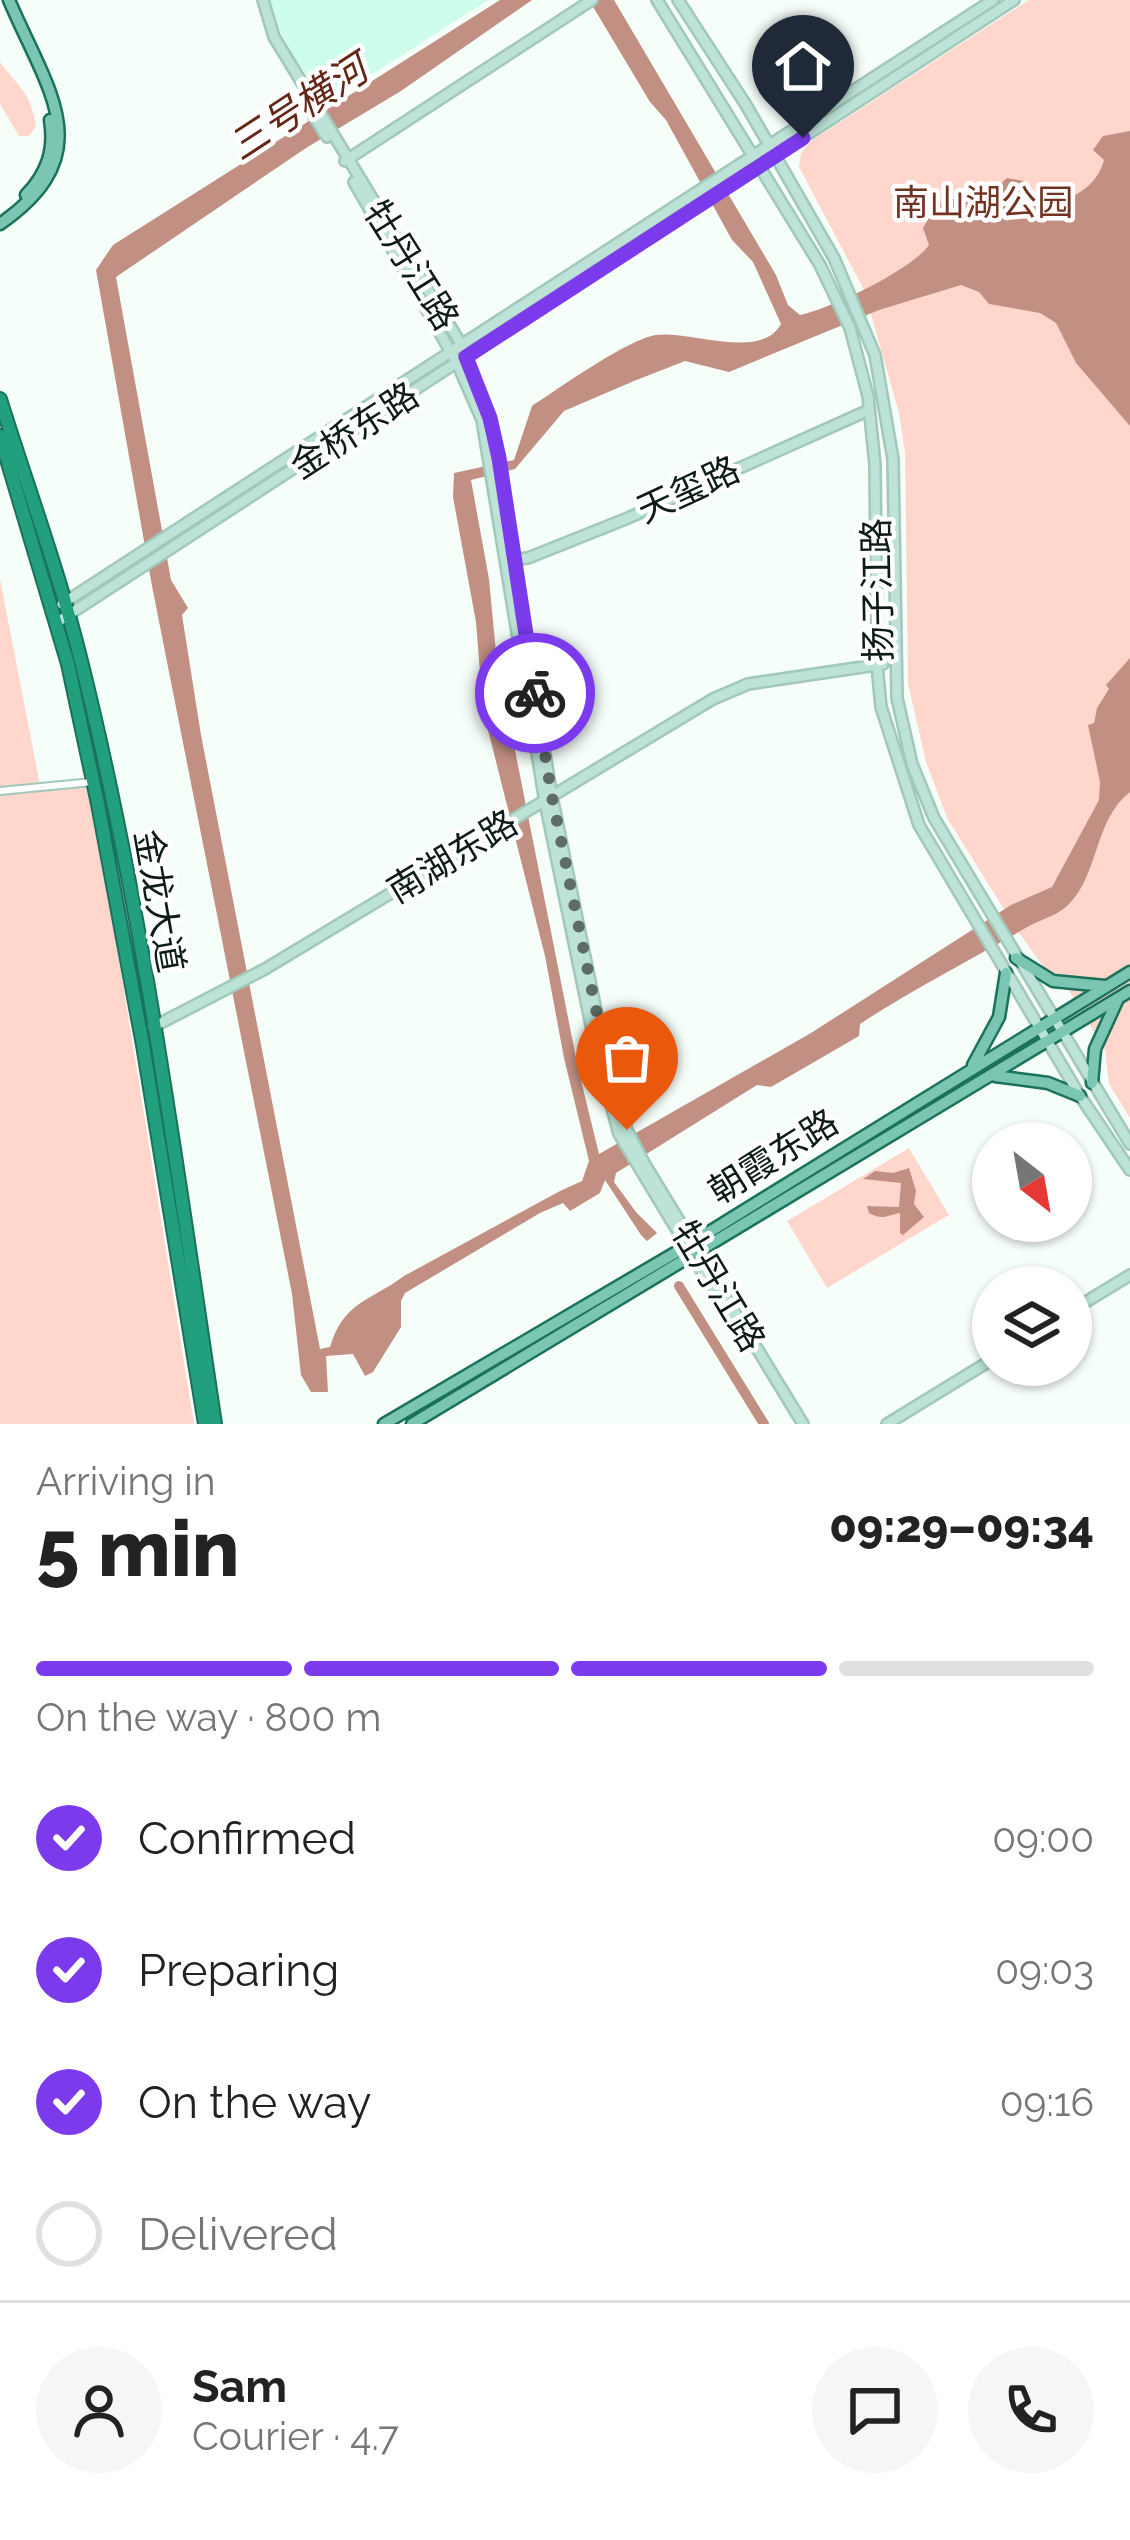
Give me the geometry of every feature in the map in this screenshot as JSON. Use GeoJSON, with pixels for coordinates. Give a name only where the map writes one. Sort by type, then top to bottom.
{"type":"FeatureCollection","features":[{"type":"Feature","properties":{"kind":"highway","name":"金龙大道"},"geometry":{"type":"LineString","coordinates":[[0,399],[115,817],[215,1424]]}},
{"type":"Feature","properties":{"kind":"highway","name":"金龙大道"},"geometry":{"type":"LineString","coordinates":[[0,436],[60,613],[143,1045],[205,1424]]}},
{"type":"Feature","properties":{"kind":"main road"},"geometry":{"type":"LineString","coordinates":[[0,220],[39,192],[60,152],[52,102],[6,0]]}},
{"type":"Feature","properties":{"kind":"main road"},"geometry":{"type":"LineString","coordinates":[[1016,958],[1053,981],[1108,986]]}},
{"type":"Feature","properties":{"kind":"main road","name":"朝霞东路"},"geometry":{"type":"LineString","coordinates":[[412,1424],[1130,972]]}},
{"type":"Feature","properties":{"kind":"main road"},"geometry":{"type":"LineString","coordinates":[[970,1070],[999,1017],[1006,974]]}},
{"type":"Feature","properties":{"kind":"main road"},"geometry":{"type":"LineString","coordinates":[[1092,1082],[1095,1049],[1125,994]]}},
{"type":"Feature","properties":{"kind":"main road","name":"朝霞东路"},"geometry":{"type":"LineString","coordinates":[[384,1424],[992,1076],[1125,994]]}},
{"type":"Feature","properties":{"kind":"main road"},"geometry":{"type":"LineString","coordinates":[[992,1076],[1048,1083],[1080,1096]]}},
{"type":"Feature","properties":{"kind":"street","name":"牡丹江路"},"geometry":{"type":"LineString","coordinates":[[260,0],[274,37],[316,113],[461,344],[494,459],[548,800],[623,1132],[800,1424]]}},
{"type":"Feature","properties":{"kind":"street","name":"扬子江路"},"geometry":{"type":"LineString","coordinates":[[657,0],[761,165],[837,296],[850,328],[869,410],[875,465],[877,665],[889,739],[919,825],[1080,1096],[1130,1170]]}},
{"type":"Feature","properties":{"kind":"street","name":"扬子江路"},"geometry":{"type":"LineString","coordinates":[[678,0],[769,145],[851,292],[875,355],[893,459],[897,698],[912,764],[934,818],[1130,1144]]}},
{"type":"Feature","properties":{"kind":"street","name":"金桥东路"},"geometry":{"type":"LineString","coordinates":[[60,613],[144,567],[462,360],[726,180],[754,154],[993,0]]}},
{"type":"Feature","properties":{"kind":"street","name":"金桥东路"},"geometry":{"type":"LineString","coordinates":[[726,180],[761,165],[1014,0]]}},
{"type":"Feature","properties":{"kind":"street"},"geometry":{"type":"LineString","coordinates":[[345,161],[589,2]]}},
{"type":"Feature","properties":{"kind":"street","name":"牡丹江路"},"geometry":{"type":"LineString","coordinates":[[345,161],[451,351],[462,360]]}},
{"type":"Feature","properties":{"kind":"street","name":"金桥东路"},"geometry":{"type":"LineString","coordinates":[[60,613],[141,552],[461,344],[702,196]]}},
{"type":"Feature","properties":{"kind":"street","name":"天玺路"},"geometry":{"type":"LineString","coordinates":[[510,560],[628,518],[869,410]]}},
{"type":"Feature","properties":{"kind":"street","name":"南湖东路"},"geometry":{"type":"LineString","coordinates":[[153,1028],[256,974],[713,699],[748,684],[894,663]]}},
{"type":"Feature","properties":{"kind":"street"},"geometry":{"type":"LineString","coordinates":[[0,791],[93,782]]}},
{"type":"Feature","properties":{"kind":"street"},"geometry":{"type":"LineString","coordinates":[[1092,1298],[1130,1275]]}},
{"type":"Feature","properties":{"kind":"street"},"geometry":{"type":"LineString","coordinates":[[887,1424],[972,1372]]}},
{"type":"Feature","properties":{"kind":"shaded area"},"geometry":{"type":"Polygon","coordinates":[[[270,0],[488,0],[326,104],[292,54],[270,0]]]}},
{"type":"Feature","properties":{"kind":"shaded area"},"geometry":{"type":"Polygon","coordinates":[[[500,0],[532,0],[116,277],[171,580],[188,608],[182,615],[201,735],[320,1349],[330,1347],[343,1320],[359,1304],[582,1181],[589,1161],[545,956],[483,710],[476,622],[453,497],[454,473],[514,460],[532,406],[628,345],[656,335],[758,341],[781,324],[753,262],[732,240],[666,120],[650,102],[589,0],[614,0],[776,275],[788,305],[800,315],[870,287],[920,255],[929,245],[923,228],[937,204],[983,200],[1007,178],[1024,181],[1022,189],[1028,200],[1063,200],[1084,189],[1100,171],[1104,160],[1093,150],[1103,136],[1130,131],[1130,426],[1076,363],[1056,323],[1040,313],[989,304],[979,292],[961,285],[879,310],[729,372],[685,361],[634,381],[564,411],[515,469],[471,480],[489,579],[500,694],[599,1154],[811,1033],[1011,905],[1052,887],[1099,800],[1100,782],[1088,725],[1094,723],[1109,689],[1106,685],[1130,658],[1130,792],[1110,817],[1086,878],[1065,908],[880,1011],[860,1024],[859,1036],[771,1087],[757,1085],[616,1173],[614,1182],[657,1233],[647,1241],[605,1180],[600,1193],[570,1211],[563,1203],[540,1213],[405,1293],[401,1327],[373,1372],[365,1376],[353,1354],[326,1356],[328,1392],[311,1392],[301,1375],[292,1294],[152,586],[96,270],[113,245],[500,0]]]}},
{"type":"Feature","properties":{"kind":"shaded area"},"geometry":{"type":"Polygon","coordinates":[[[909,1168],[916,1191],[914,1204],[924,1217],[903,1235],[900,1213],[878,1217],[867,1206],[899,1207],[901,1183],[863,1179],[875,1171],[909,1168]]]}},
{"type":"Feature","properties":{"kind":"green space","name":"南山湖公园"},"geometry":{"type":"Polygon","coordinates":[[[1029,0],[1130,0],[1130,1118],[1109,1084],[1105,1050],[1060,976],[1045,969],[1019,933],[947,818],[926,762],[908,684],[905,453],[899,413],[864,290],[799,167],[801,153],[811,141],[1029,0]]]}},
{"type":"Feature","properties":{"kind":"green space"},"geometry":{"type":"Polygon","coordinates":[[[0,62],[31,105],[36,126],[29,136],[19,136],[0,104],[0,62]]]}},
{"type":"Feature","properties":{"kind":"green space"},"geometry":{"type":"Polygon","coordinates":[[[0,579],[40,785],[90,779],[194,1424],[0,1424],[0,579]]]}},
{"type":"Feature","properties":{"kind":"green space"},"geometry":{"type":"Polygon","coordinates":[[[909,1148],[949,1215],[827,1288],[787,1221],[909,1148]]]}},
{"type":"Feature","properties":{"kind":"waterway"},"geometry":{"type":"LineString","coordinates":[[679,1286],[764,1424]]}},
{"type":"Feature","properties":{"kind":"way so far"},"geometry":{"type":"LineString","coordinates":[[535,693],[611,1082],[627,1130]]}},
{"type":"Feature","properties":{"kind":"route"},"geometry":{"type":"LineString","coordinates":[[535,693],[499,458],[490,418],[466,357],[803,138]]}},
{"type":"Feature","properties":{"kind":"water label","name":"三号横河"},"geometry":{"type":"Point","coordinates":[298,107]}}]}
